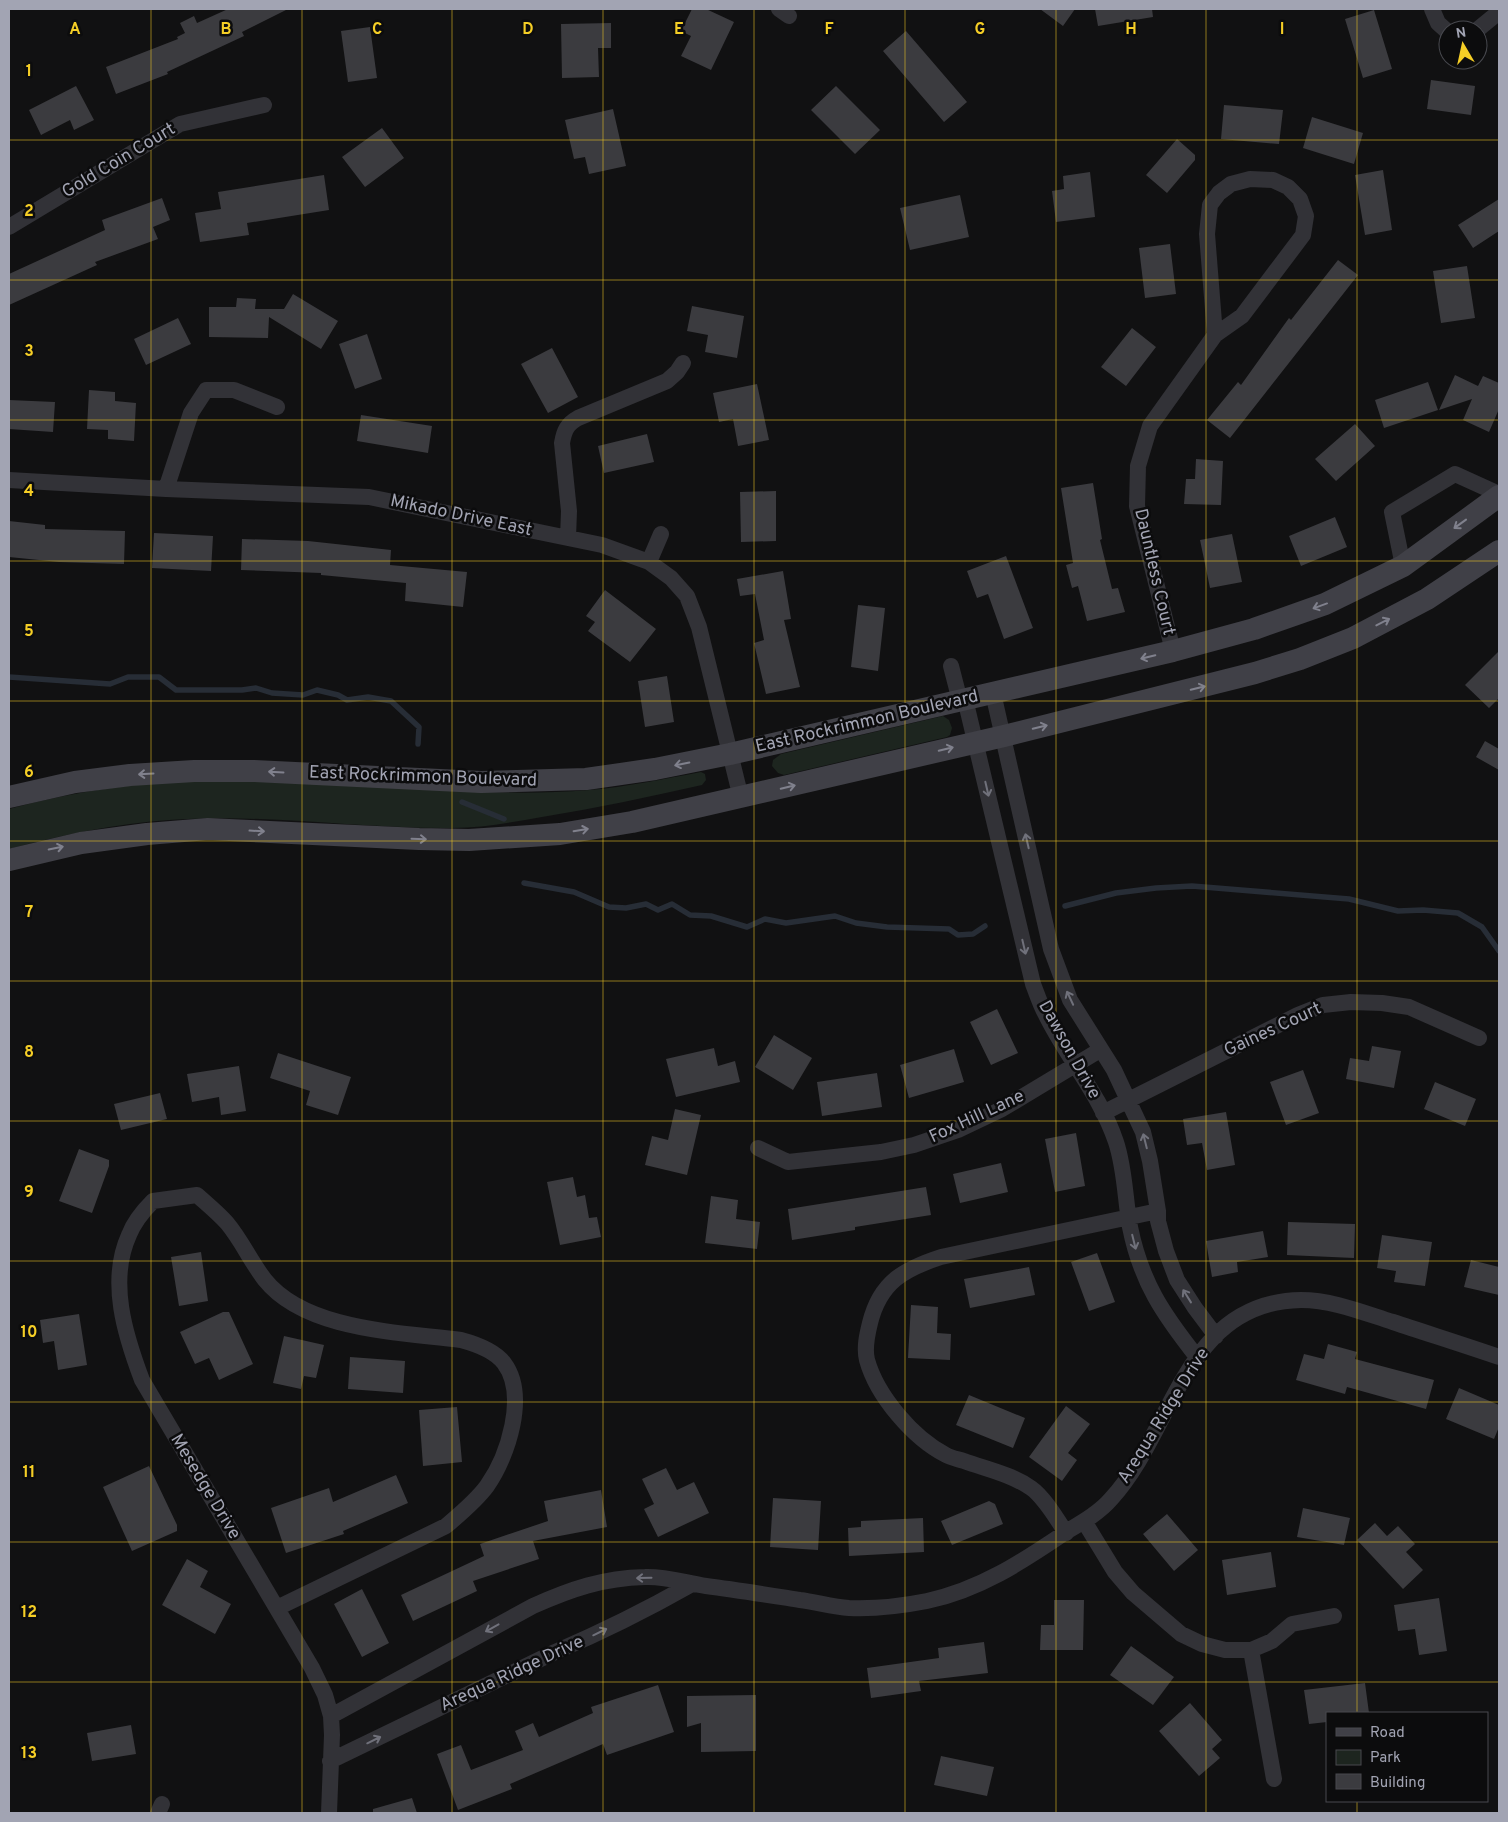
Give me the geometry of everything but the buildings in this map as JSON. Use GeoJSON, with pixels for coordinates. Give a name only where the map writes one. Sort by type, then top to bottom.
{"type":"FeatureCollection","features":[{"type":"Feature","properties":{"kind":"main road","name":"East Rockrimmon Boulevard"},"geometry":{"type":"LineString","coordinates":[[9,797],[75,782],[130,774],[194,771],[254,771],[481,782],[586,779],[655,769],[730,754],[1173,651],[1254,629],[1325,604],[1403,566],[1499,495]]}},
{"type":"Feature","properties":{"kind":"main road"},"geometry":{"type":"LineString","coordinates":[[9,860],[80,843],[146,834],[208,829],[419,839],[515,838],[560,834],[632,822],[1004,736],[1255,673],[1300,659],[1353,638],[1427,599],[1499,551]]}},
{"type":"Feature","properties":{"kind":"street"},"geometry":{"type":"LineString","coordinates":[[1432,9],[1438,23]]}},
{"type":"Feature","properties":{"kind":"street"},"geometry":{"type":"LineString","coordinates":[[1488,21],[1499,12]]}},
{"type":"Feature","properties":{"kind":"street","name":"Gold Coin Court"},"geometry":{"type":"LineString","coordinates":[[9,227],[180,124],[264,105]]}},
{"type":"Feature","properties":{"kind":"street","name":"Dauntless Court"},"geometry":{"type":"LineString","coordinates":[[1173,651],[1137,506],[1138,466],[1150,426],[1215,336],[1242,316],[1303,235],[1306,216],[1300,199],[1288,187],[1273,180],[1250,179],[1231,184],[1210,205],[1207,234],[1215,336]]}},
{"type":"Feature","properties":{"kind":"street"},"geometry":{"type":"LineString","coordinates":[[568,538],[569,511],[562,444],[569,423],[667,381],[683,363]]}},
{"type":"Feature","properties":{"kind":"street"},"geometry":{"type":"LineString","coordinates":[[166,489],[191,413],[206,390],[234,390],[277,408]]}},
{"type":"Feature","properties":{"kind":"street"},"geometry":{"type":"LineString","coordinates":[[1403,566],[1392,512],[1454,474],[1499,495]]}},
{"type":"Feature","properties":{"kind":"street","name":"Mikado Drive East"},"geometry":{"type":"LineString","coordinates":[[9,480],[166,489],[369,497],[602,545],[649,562],[671,578],[687,596],[699,627],[741,798]]}},
{"type":"Feature","properties":{"kind":"street"},"geometry":{"type":"LineString","coordinates":[[649,562],[661,534]]}},
{"type":"Feature","properties":{"kind":"street","name":"Dawson Drive"},"geometry":{"type":"LineString","coordinates":[[951,666],[975,742],[1033,984],[1045,1013],[1089,1084],[1118,1150],[1129,1216],[1139,1259],[1152,1293],[1171,1325],[1197,1357]]}},
{"type":"Feature","properties":{"kind":"street","name":"Dawson Drive"},"geometry":{"type":"LineString","coordinates":[[994,693],[1051,949],[1070,1000],[1114,1070],[1143,1132],[1150,1161],[1158,1221],[1166,1251],[1177,1280],[1216,1336]]}},
{"type":"Feature","properties":{"kind":"street","name":"Gaines Court"},"geometry":{"type":"LineString","coordinates":[[1103,1113],[1298,1015],[1323,1005],[1351,1002],[1382,1003],[1409,1007],[1479,1038]]}},
{"type":"Feature","properties":{"kind":"street","name":"Fox Hill Lane"},"geometry":{"type":"LineString","coordinates":[[758,1148],[788,1162],[881,1152],[914,1145],[958,1130],[1002,1108],[1100,1050]]}},
{"type":"Feature","properties":{"kind":"street","name":"Mesedge Drive"},"geometry":{"type":"LineString","coordinates":[[277,1608],[446,1526],[465,1509],[487,1486],[504,1452],[516,1406],[513,1382],[504,1362],[492,1352],[476,1344],[461,1340],[355,1326],[316,1315],[281,1296],[266,1281],[227,1223],[197,1195],[153,1201],[139,1216],[128,1236],[121,1260],[120,1295],[124,1323],[132,1352],[142,1380],[312,1668],[324,1695],[330,1716],[332,1735],[329,1813]]}},
{"type":"Feature","properties":{"kind":"street"},"geometry":{"type":"LineString","coordinates":[[1066,1533],[1054,1514],[1032,1489],[1010,1477],[946,1455],[918,1436],[884,1397],[867,1359],[866,1340],[871,1318],[878,1299],[890,1284],[903,1272],[916,1265],[941,1257],[1158,1211]]}},
{"type":"Feature","properties":{"kind":"street","name":"Arequa Ridge Drive"},"geometry":{"type":"LineString","coordinates":[[330,1716],[533,1606],[567,1591],[597,1582],[648,1576],[849,1608],[888,1607],[927,1601],[966,1590],[997,1576],[1066,1533],[1109,1502],[1131,1475],[1174,1394],[1197,1357],[1216,1336],[1238,1318],[1259,1308],[1280,1302],[1304,1300],[1341,1305],[1499,1357]]}},
{"type":"Feature","properties":{"kind":"street"},"geometry":{"type":"LineString","coordinates":[[1084,1521],[1116,1572],[1133,1593],[1181,1634],[1202,1644],[1225,1650],[1251,1650],[1272,1641],[1292,1624],[1334,1616]]}},
{"type":"Feature","properties":{"kind":"street","name":"Arequa Ridge Drive"},"geometry":{"type":"LineString","coordinates":[[330,1761],[610,1627],[692,1584]]}},
{"type":"Feature","properties":{"kind":"street"},"geometry":{"type":"LineString","coordinates":[[1251,1650],[1274,1778]]}},
{"type":"Feature","properties":{"kind":"green space"},"geometry":{"type":"Polygon","coordinates":[[[943,716],[949,720],[952,728],[950,735],[947,737],[784,775],[778,773],[772,766],[773,760],[781,754],[943,716]]]}},
{"type":"Feature","properties":{"kind":"green space"},"geometry":{"type":"Polygon","coordinates":[[[701,772],[705,774],[706,780],[702,785],[582,810],[486,826],[417,828],[240,818],[204,818],[128,824],[48,839],[9,849],[9,809],[61,796],[115,787],[195,780],[222,780],[535,793],[603,789],[701,772]]]}},
{"type":"Feature","properties":{"kind":"waterway"},"geometry":{"type":"LineString","coordinates":[[9,677],[110,684],[128,677],[159,677],[176,690],[242,690],[256,688],[272,693],[303,695],[317,690],[338,695],[347,700],[368,697],[391,701],[419,727],[418,744]]}},
{"type":"Feature","properties":{"kind":"waterway"},"geometry":{"type":"LineString","coordinates":[[462,802],[504,819]]}},
{"type":"Feature","properties":{"kind":"waterway"},"geometry":{"type":"LineString","coordinates":[[524,883],[574,892],[609,907],[626,908],[646,904],[658,910],[672,904],[690,915],[711,916],[747,927],[765,919],[786,923],[835,916],[856,923],[887,927],[949,929],[958,935],[973,934],[985,926]]}},
{"type":"Feature","properties":{"kind":"waterway"},"geometry":{"type":"LineString","coordinates":[[1065,906],[1116,893],[1192,886],[1349,899],[1398,911],[1423,910],[1458,913],[1482,927],[1499,951]]}}]}
